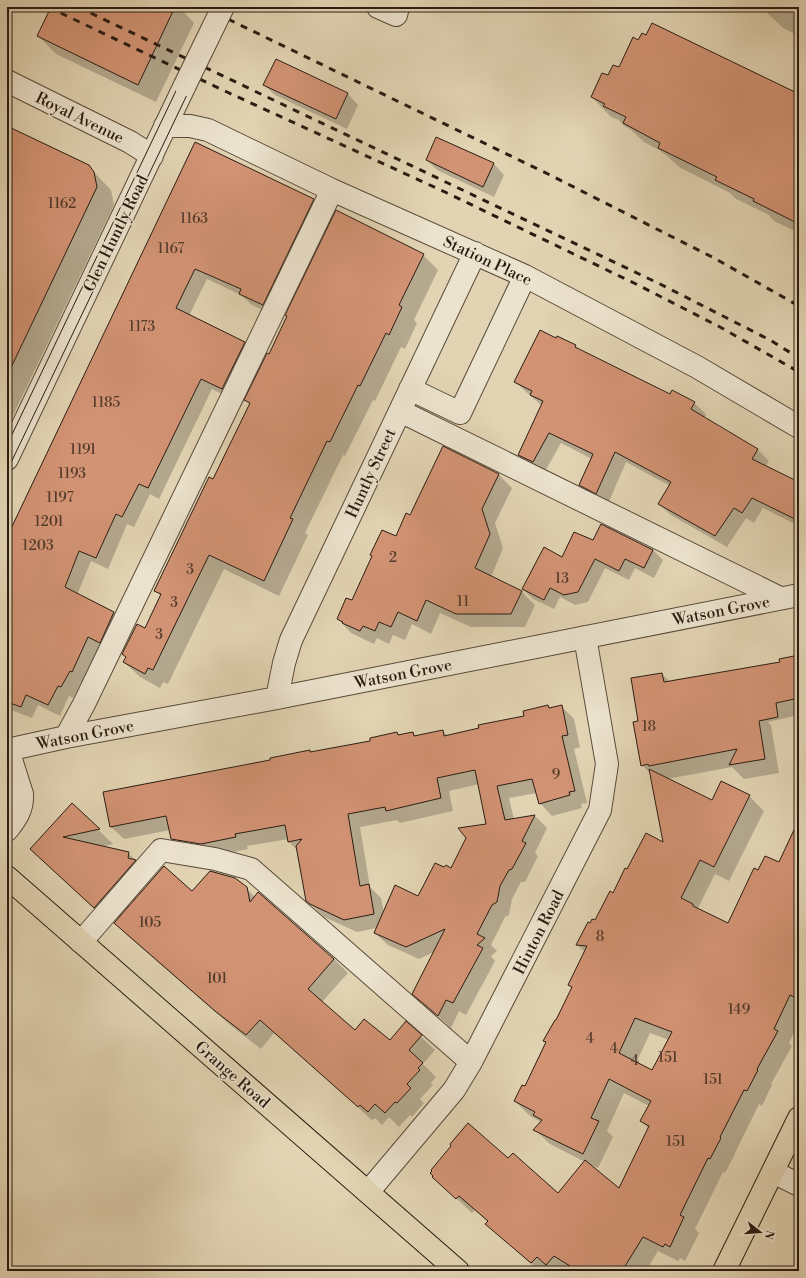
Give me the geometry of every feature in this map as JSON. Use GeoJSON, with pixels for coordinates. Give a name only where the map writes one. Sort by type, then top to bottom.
{"type":"FeatureCollection","features":[{"type":"Feature","properties":{"kind":"main road","name":"Grange Road"},"geometry":{"type":"LineString","coordinates":[[7,878],[458,1271]]}},
{"type":"Feature","properties":{"kind":"main road"},"geometry":{"type":"LineString","coordinates":[[724,1271],[799,1118]]}},
{"type":"Feature","properties":{"kind":"street","name":"Glen Huntly Road"},"geometry":{"type":"LineString","coordinates":[[7,459],[223,7]]}},
{"type":"Feature","properties":{"kind":"street"},"geometry":{"type":"LineString","coordinates":[[378,7],[396,15],[398,7]]}},
{"type":"Feature","properties":{"kind":"street","name":"Royal Avenue"},"geometry":{"type":"LineString","coordinates":[[7,81],[130,142],[152,156]]}},
{"type":"Feature","properties":{"kind":"street","name":"Station Place"},"geometry":{"type":"LineString","coordinates":[[165,126],[190,126],[208,130],[332,190],[525,276],[697,367],[799,427]]}},
{"type":"Feature","properties":{"kind":"street"},"geometry":{"type":"LineString","coordinates":[[66,737],[91,689],[332,190]]}},
{"type":"Feature","properties":{"kind":"street","name":"Huntly Street"},"geometry":{"type":"LineString","coordinates":[[277,698],[284,663],[292,640],[475,253]]}},
{"type":"Feature","properties":{"kind":"street"},"geometry":{"type":"LineString","coordinates":[[410,389],[460,413],[525,276]]}},
{"type":"Feature","properties":{"kind":"street"},"geometry":{"type":"LineString","coordinates":[[400,411],[789,597]]}},
{"type":"Feature","properties":{"kind":"street","name":"Watson Grove"},"geometry":{"type":"LineString","coordinates":[[7,750],[66,737],[277,698],[789,597]]}},
{"type":"Feature","properties":{"kind":"street","name":"Hinton Road"},"geometry":{"type":"LineString","coordinates":[[368,1192],[454,1090],[471,1062],[600,810],[607,764],[585,637]]}},
{"type":"Feature","properties":{"kind":"street"},"geometry":{"type":"LineString","coordinates":[[7,750],[22,794],[22,799],[18,816],[7,830]]}},
{"type":"Feature","properties":{"kind":"street"},"geometry":{"type":"LineString","coordinates":[[81,942],[160,850],[215,859],[251,869],[471,1062]]}},
{"type":"Feature","properties":{"kind":"street"},"geometry":{"type":"LineString","coordinates":[[773,1172],[799,1185]]}},
{"type":"Feature","properties":{"kind":"building"},"geometry":{"type":"Polygon","coordinates":[[[51,7],[175,7],[138,85],[37,36],[51,7]]]}},
{"type":"Feature","properties":{"kind":"building"},"geometry":{"type":"Polygon","coordinates":[[[652,23],[799,94],[799,224],[753,201],[754,199],[715,180],[717,177],[658,148],[660,143],[623,123],[626,117],[603,106],[605,104],[591,97],[602,73],[608,75],[613,65],[619,67],[633,37],[638,40],[642,33],[646,35],[652,23]]]}},
{"type":"Feature","properties":{"kind":"building"},"geometry":{"type":"Polygon","coordinates":[[[276,59],[348,93],[336,119],[263,85],[276,59]]]}},
{"type":"Feature","properties":{"kind":"building"},"geometry":{"type":"Polygon","coordinates":[[[7,126],[89,165],[94,172],[97,187],[7,376],[7,126]]]}},
{"type":"Feature","properties":{"kind":"building"},"geometry":{"type":"Polygon","coordinates":[[[436,137],[494,163],[483,187],[426,160],[436,137]]]}},
{"type":"Feature","properties":{"kind":"building"},"geometry":{"type":"Polygon","coordinates":[[[195,142],[314,199],[263,305],[239,294],[241,289],[195,269],[176,308],[245,342],[222,389],[201,379],[148,488],[139,484],[122,517],[116,514],[96,558],[79,551],[65,587],[114,612],[100,643],[88,637],[72,672],[70,671],[61,687],[58,686],[48,705],[26,695],[21,707],[7,702],[7,537],[195,142]]]}},
{"type":"Feature","properties":{"kind":"building"},"geometry":{"type":"Polygon","coordinates":[[[336,210],[424,254],[399,305],[402,307],[389,335],[386,333],[330,442],[327,441],[290,518],[293,519],[264,581],[209,555],[153,670],[148,668],[145,674],[123,662],[126,657],[122,654],[137,624],[145,628],[161,594],[154,591],[209,477],[213,479],[250,403],[244,400],[267,353],[269,354],[287,316],[285,315],[336,210]]]}},
{"type":"Feature","properties":{"kind":"building"},"geometry":{"type":"Polygon","coordinates":[[[540,330],[556,338],[557,336],[576,345],[575,347],[670,394],[672,390],[695,402],[691,409],[758,449],[752,459],[799,482],[799,521],[752,498],[742,513],[734,508],[715,536],[658,504],[671,482],[615,452],[596,494],[579,485],[593,454],[549,433],[533,462],[518,455],[543,401],[530,395],[532,391],[514,382],[540,330]]]}},
{"type":"Feature","properties":{"kind":"building"},"geometry":{"type":"Polygon","coordinates":[[[443,446],[499,474],[482,509],[490,534],[475,568],[522,591],[511,614],[456,614],[426,600],[417,621],[398,612],[391,627],[379,622],[375,631],[363,626],[360,631],[342,623],[343,622],[337,619],[346,598],[352,600],[382,530],[396,536],[406,513],[410,515],[443,446]]]}},
{"type":"Feature","properties":{"kind":"building"},"geometry":{"type":"Polygon","coordinates":[[[601,524],[653,550],[644,568],[625,559],[619,571],[595,559],[578,592],[564,595],[550,588],[544,600],[522,589],[544,547],[562,557],[574,532],[593,540],[601,524]]]}},
{"type":"Feature","properties":{"kind":"building"},"geometry":{"type":"Polygon","coordinates":[[[799,655],[799,698],[776,703],[778,717],[759,721],[765,759],[729,765],[737,749],[649,766],[648,764],[641,766],[633,722],[638,721],[631,678],[662,673],[664,682],[780,662],[779,659],[799,655]]]}},
{"type":"Feature","properties":{"kind":"building"},"geometry":{"type":"Polygon","coordinates":[[[548,705],[549,708],[562,705],[568,735],[562,736],[575,791],[569,792],[570,795],[539,804],[532,779],[497,786],[505,820],[535,815],[522,841],[526,843],[512,869],[509,870],[500,886],[497,902],[492,905],[477,934],[485,938],[477,945],[483,948],[453,1003],[446,1000],[438,1016],[412,994],[445,929],[406,947],[374,933],[395,885],[418,896],[435,863],[444,867],[446,865],[451,868],[466,838],[458,828],[486,824],[475,770],[437,778],[441,798],[386,811],[385,807],[348,814],[360,886],[369,884],[374,914],[344,920],[306,901],[296,846],[302,839],[288,842],[285,825],[235,834],[236,837],[201,844],[171,839],[166,816],[110,827],[103,792],[270,760],[270,758],[310,750],[310,752],[370,741],[370,738],[397,732],[398,735],[413,732],[414,736],[443,730],[444,736],[479,728],[478,725],[524,716],[523,711],[548,705]]]}},
{"type":"Feature","properties":{"kind":"building"},"geometry":{"type":"Polygon","coordinates":[[[649,769],[712,800],[721,781],[750,795],[714,867],[700,860],[681,898],[693,904],[693,906],[728,923],[754,868],[758,870],[765,856],[779,862],[799,819],[799,986],[794,997],[790,995],[774,1029],[778,1031],[757,1069],[758,1070],[747,1091],[744,1090],[710,1159],[708,1158],[680,1215],[684,1217],[670,1247],[665,1244],[663,1247],[643,1237],[622,1271],[578,1271],[554,1256],[546,1265],[537,1257],[531,1263],[485,1224],[488,1221],[459,1196],[456,1199],[432,1177],[433,1176],[430,1173],[451,1146],[450,1144],[468,1123],[508,1158],[513,1153],[558,1193],[585,1160],[619,1188],[649,1126],[640,1121],[651,1101],[609,1079],[591,1118],[599,1121],[583,1154],[533,1130],[542,1120],[533,1115],[535,1112],[514,1101],[522,1085],[525,1086],[546,1042],[543,1041],[556,1020],[572,987],[568,985],[587,946],[576,945],[588,922],[590,923],[592,919],[595,920],[610,891],[613,893],[625,868],[627,869],[646,833],[663,842],[649,769]],[[635,1018],[619,1053],[652,1070],[672,1032],[635,1018]]]}},
{"type":"Feature","properties":{"kind":"building"},"geometry":{"type":"Polygon","coordinates":[[[72,803],[100,829],[63,837],[129,852],[128,858],[136,860],[94,908],[30,849],[72,803]]]}},
{"type":"Feature","properties":{"kind":"building"},"geometry":{"type":"Polygon","coordinates":[[[164,866],[192,891],[210,871],[235,878],[247,887],[250,902],[258,892],[334,959],[308,989],[355,1030],[364,1019],[390,1040],[406,1021],[422,1035],[409,1050],[423,1063],[418,1068],[420,1070],[407,1084],[411,1088],[397,1103],[395,1102],[385,1113],[375,1104],[368,1112],[360,1105],[358,1107],[260,1020],[246,1035],[215,1011],[114,923],[164,866]]]}},
{"type":"Feature","properties":{"kind":"tram line"},"geometry":{"type":"LineString","coordinates":[[7,445],[216,7]]}},
{"type":"Feature","properties":{"kind":"tram line"},"geometry":{"type":"LineString","coordinates":[[7,471],[229,7]]}},
{"type":"Feature","properties":{"kind":"railway"},"geometry":{"type":"LineString","coordinates":[[48,7],[227,92],[445,192],[636,284],[720,327],[799,372]]}},
{"type":"Feature","properties":{"kind":"railway"},"geometry":{"type":"LineString","coordinates":[[78,7],[660,284],[770,340],[799,358]]}},
{"type":"Feature","properties":{"kind":"railway"},"geometry":{"type":"LineString","coordinates":[[203,7],[550,175],[714,258],[799,306]]}}]}
